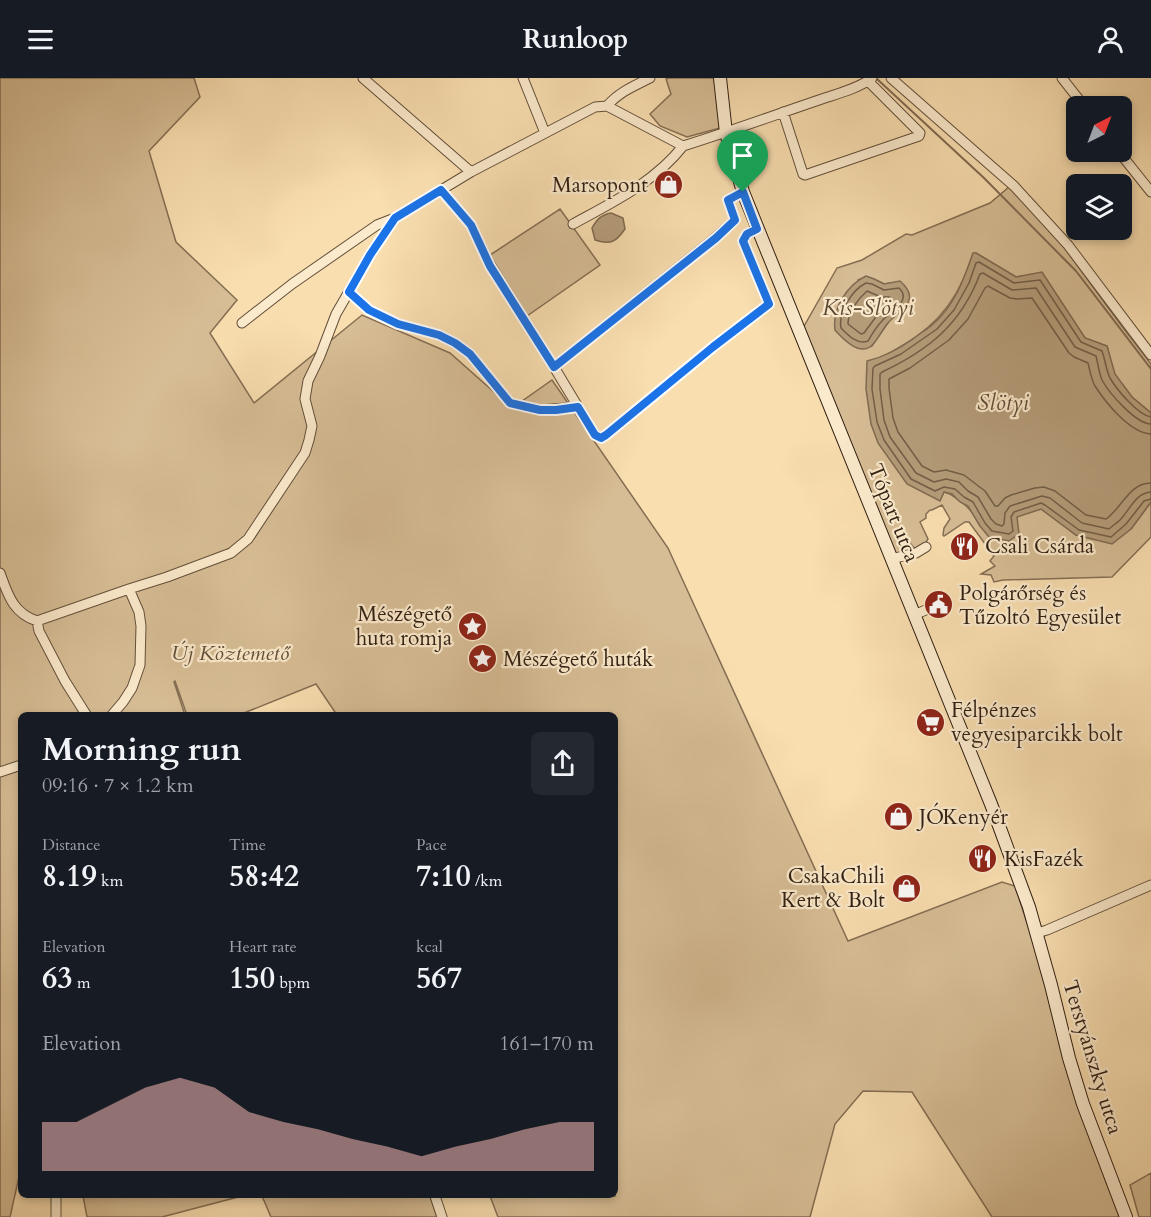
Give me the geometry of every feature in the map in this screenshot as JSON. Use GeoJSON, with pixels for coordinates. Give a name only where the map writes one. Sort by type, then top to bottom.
{"type":"FeatureCollection","features":[{"type":"Feature","properties":{"kind":"main road","name":"Tópart utca"},"geometry":{"type":"LineString","coordinates":[[720,78],[726,133],[743,192],[990,804],[1029,907]]}},
{"type":"Feature","properties":{"kind":"main road","name":"Terstyánszky utca"},"geometry":{"type":"LineString","coordinates":[[1029,907],[1068,1058],[1126,1217]]}},
{"type":"Feature","properties":{"kind":"street"},"geometry":{"type":"LineString","coordinates":[[363,78],[471,172]]}},
{"type":"Feature","properties":{"kind":"street"},"geometry":{"type":"LineString","coordinates":[[523,78],[545,133]]}},
{"type":"Feature","properties":{"kind":"street"},"geometry":{"type":"LineString","coordinates":[[607,106],[623,92],[650,78]]}},
{"type":"Feature","properties":{"kind":"street"},"geometry":{"type":"LineString","coordinates":[[891,78],[1014,186],[1074,252],[1151,355]]}},
{"type":"Feature","properties":{"kind":"street"},"geometry":{"type":"LineString","coordinates":[[1062,78],[1076,96]]}},
{"type":"Feature","properties":{"kind":"street"},"geometry":{"type":"LineString","coordinates":[[573,224],[635,190],[674,158],[683,146],[783,112],[855,82],[870,80],[920,134],[805,175],[802,174],[783,112]]}},
{"type":"Feature","properties":{"kind":"street"},"geometry":{"type":"LineString","coordinates":[[242,323],[292,284],[377,225],[395,218],[471,172],[595,107],[607,106],[683,146]]}},
{"type":"Feature","properties":{"kind":"street"},"geometry":{"type":"LineString","coordinates":[[1127,162],[1151,192]]}},
{"type":"Feature","properties":{"kind":"street"},"geometry":{"type":"LineString","coordinates":[[441,190],[471,225],[490,266],[595,435],[601,438],[769,304],[728,200],[743,192]]}},
{"type":"Feature","properties":{"kind":"street"},"geometry":{"type":"LineString","coordinates":[[0,573],[16,609],[37,621],[231,553],[248,538],[305,453],[312,426],[305,399],[308,381],[324,349],[336,314],[370,255],[395,218]]}},
{"type":"Feature","properties":{"kind":"street"},"geometry":{"type":"LineString","coordinates":[[554,367],[716,238],[735,220]]}},
{"type":"Feature","properties":{"kind":"street"},"geometry":{"type":"LineString","coordinates":[[743,241],[747,234],[757,229]]}},
{"type":"Feature","properties":{"kind":"street"},"geometry":{"type":"LineString","coordinates":[[349,292],[369,310],[398,324],[439,335],[455,343],[470,354],[510,403],[540,410],[578,407]]}},
{"type":"Feature","properties":{"kind":"street"},"geometry":{"type":"LineString","coordinates":[[891,559],[916,553],[926,547]]}},
{"type":"Feature","properties":{"kind":"street"},"geometry":{"type":"LineString","coordinates":[[114,712],[132,688],[140,665],[139,612],[129,588]]}},
{"type":"Feature","properties":{"kind":"street"},"geometry":{"type":"LineString","coordinates":[[914,615],[935,606]]}},
{"type":"Feature","properties":{"kind":"street"},"geometry":{"type":"LineString","coordinates":[[37,621],[39,631],[65,681],[84,712]]}},
{"type":"Feature","properties":{"kind":"street"},"geometry":{"type":"LineString","coordinates":[[0,772],[18,766]]}},
{"type":"Feature","properties":{"kind":"street"},"geometry":{"type":"LineString","coordinates":[[1037,933],[1151,885]]}},
{"type":"Feature","properties":{"kind":"street"},"geometry":{"type":"LineString","coordinates":[[56,1198],[56,1217]]}},
{"type":"Feature","properties":{"kind":"street"},"geometry":{"type":"LineString","coordinates":[[436,1198],[442,1217]]}},
{"type":"Feature","properties":{"kind":"green space","name":"Új Köztemető"},"geometry":{"type":"Polygon","coordinates":[[[0,78],[194,78],[200,97],[149,151],[176,242],[237,300],[210,333],[254,403],[362,315],[450,353],[512,408],[552,380],[668,548],[848,941],[1002,882],[1015,886],[1122,1217],[992,1217],[912,1092],[863,1091],[835,1124],[810,1217],[498,1217],[491,1198],[618,1198],[618,712],[335,712],[316,684],[246,712],[186,712],[175,681],[184,712],[18,712],[18,1181],[10,1217],[0,1217],[0,78]]]}},
{"type":"Feature","properties":{"kind":"green space"},"geometry":{"type":"Polygon","coordinates":[[[714,78],[720,128],[687,137],[660,126],[650,114],[671,94],[666,79],[714,78]]]}},
{"type":"Feature","properties":{"kind":"green space"},"geometry":{"type":"Polygon","coordinates":[[[1009,187],[1057,238],[1151,364],[1151,413],[1132,397],[1114,374],[1107,346],[1085,338],[1042,273],[1016,277],[976,253],[973,254],[956,294],[938,318],[917,336],[878,359],[940,500],[944,492],[952,495],[970,510],[980,526],[1041,509],[1076,535],[1131,529],[1151,502],[1151,537],[1112,577],[994,582],[991,575],[981,574],[995,566],[990,561],[994,556],[969,522],[943,535],[944,528],[950,519],[942,505],[930,510],[926,518],[920,522],[928,539],[919,554],[910,543],[901,554],[894,555],[803,328],[837,268],[862,260],[906,234],[912,235],[990,203],[1009,187]],[[866,277],[858,280],[872,346],[888,323],[892,283],[884,284],[866,277]]]}},
{"type":"Feature","properties":{"kind":"green space"},"geometry":{"type":"Polygon","coordinates":[[[560,209],[600,265],[527,316],[490,255],[560,209]]]}},
{"type":"Feature","properties":{"kind":"green space"},"geometry":{"type":"Polygon","coordinates":[[[1151,1173],[1151,1217],[1139,1217],[1130,1185],[1151,1173]]]}},
{"type":"Feature","properties":{"kind":"green space"},"geometry":{"type":"Polygon","coordinates":[[[83,1198],[234,1198],[162,1217],[87,1217],[83,1198]]]}},
{"type":"Feature","properties":{"kind":"green space"},"geometry":{"type":"Polygon","coordinates":[[[263,1198],[431,1198],[437,1217],[271,1217],[263,1198]]]}},
{"type":"Feature","properties":{"kind":"water"},"geometry":{"type":"Polygon","coordinates":[[[611,213],[623,218],[625,229],[613,241],[595,240],[592,228],[602,216],[611,213]]]}},
{"type":"Feature","properties":{"kind":"water","name":"Slötyi"},"geometry":{"type":"Polygon","coordinates":[[[973,253],[1016,277],[1042,272],[1085,338],[1107,346],[1115,374],[1132,397],[1151,413],[1151,502],[1131,529],[1112,544],[1076,535],[1041,509],[1017,517],[1019,534],[1009,541],[989,537],[968,506],[952,494],[944,492],[940,501],[907,484],[878,443],[871,424],[866,389],[867,361],[902,346],[940,318],[957,292],[973,253]]]}},
{"type":"Feature","properties":{"kind":"water","name":"Kis-Slötyi"},"geometry":{"type":"Polygon","coordinates":[[[866,276],[884,284],[900,281],[907,288],[909,300],[870,347],[860,349],[846,341],[835,330],[835,322],[842,298],[853,285],[866,276]]]}},
{"type":"Feature","properties":{"kind":"waterway"},"geometry":{"type":"LineString","coordinates":[[876,78],[984,178],[1076,271],[1151,369]]}},
{"type":"Feature","properties":{"kind":"place","name":"Marsopont"},"geometry":{"type":"Point","coordinates":[669,185]}},
{"type":"Feature","properties":{"kind":"place","name":"Csali Csárda"},"geometry":{"type":"Point","coordinates":[964,546]}},
{"type":"Feature","properties":{"kind":"place","name":"Polgárőrség és Tűzoltó Egyesület"},"geometry":{"type":"Point","coordinates":[938,605]}},
{"type":"Feature","properties":{"kind":"place","name":"Mészégető huta romja"},"geometry":{"type":"Point","coordinates":[473,626]}},
{"type":"Feature","properties":{"kind":"place","name":"Mészégető huták"},"geometry":{"type":"Point","coordinates":[482,659]}},
{"type":"Feature","properties":{"kind":"place","name":"Félpénzes vegyesiparcikk bolt"},"geometry":{"type":"Point","coordinates":[930,722]}},
{"type":"Feature","properties":{"kind":"place","name":"JÓKenyér"},"geometry":{"type":"Point","coordinates":[898,817]}},
{"type":"Feature","properties":{"kind":"place","name":"KisFazék"},"geometry":{"type":"Point","coordinates":[983,859]}},
{"type":"Feature","properties":{"kind":"place","name":"CsakaChili Kert & Bolt"},"geometry":{"type":"Point","coordinates":[906,888]}},
{"type":"Feature","properties":{"kind":"route"},"geometry":{"type":"LineString","coordinates":[[441,190],[471,225],[490,266],[554,367],[716,238],[735,220],[728,200],[743,192],[757,229],[747,234],[743,241],[769,304],[601,438],[595,435],[578,407],[540,410],[510,403],[470,354],[455,343],[439,335],[398,324],[369,310],[349,292],[395,218],[441,190]]}}]}
